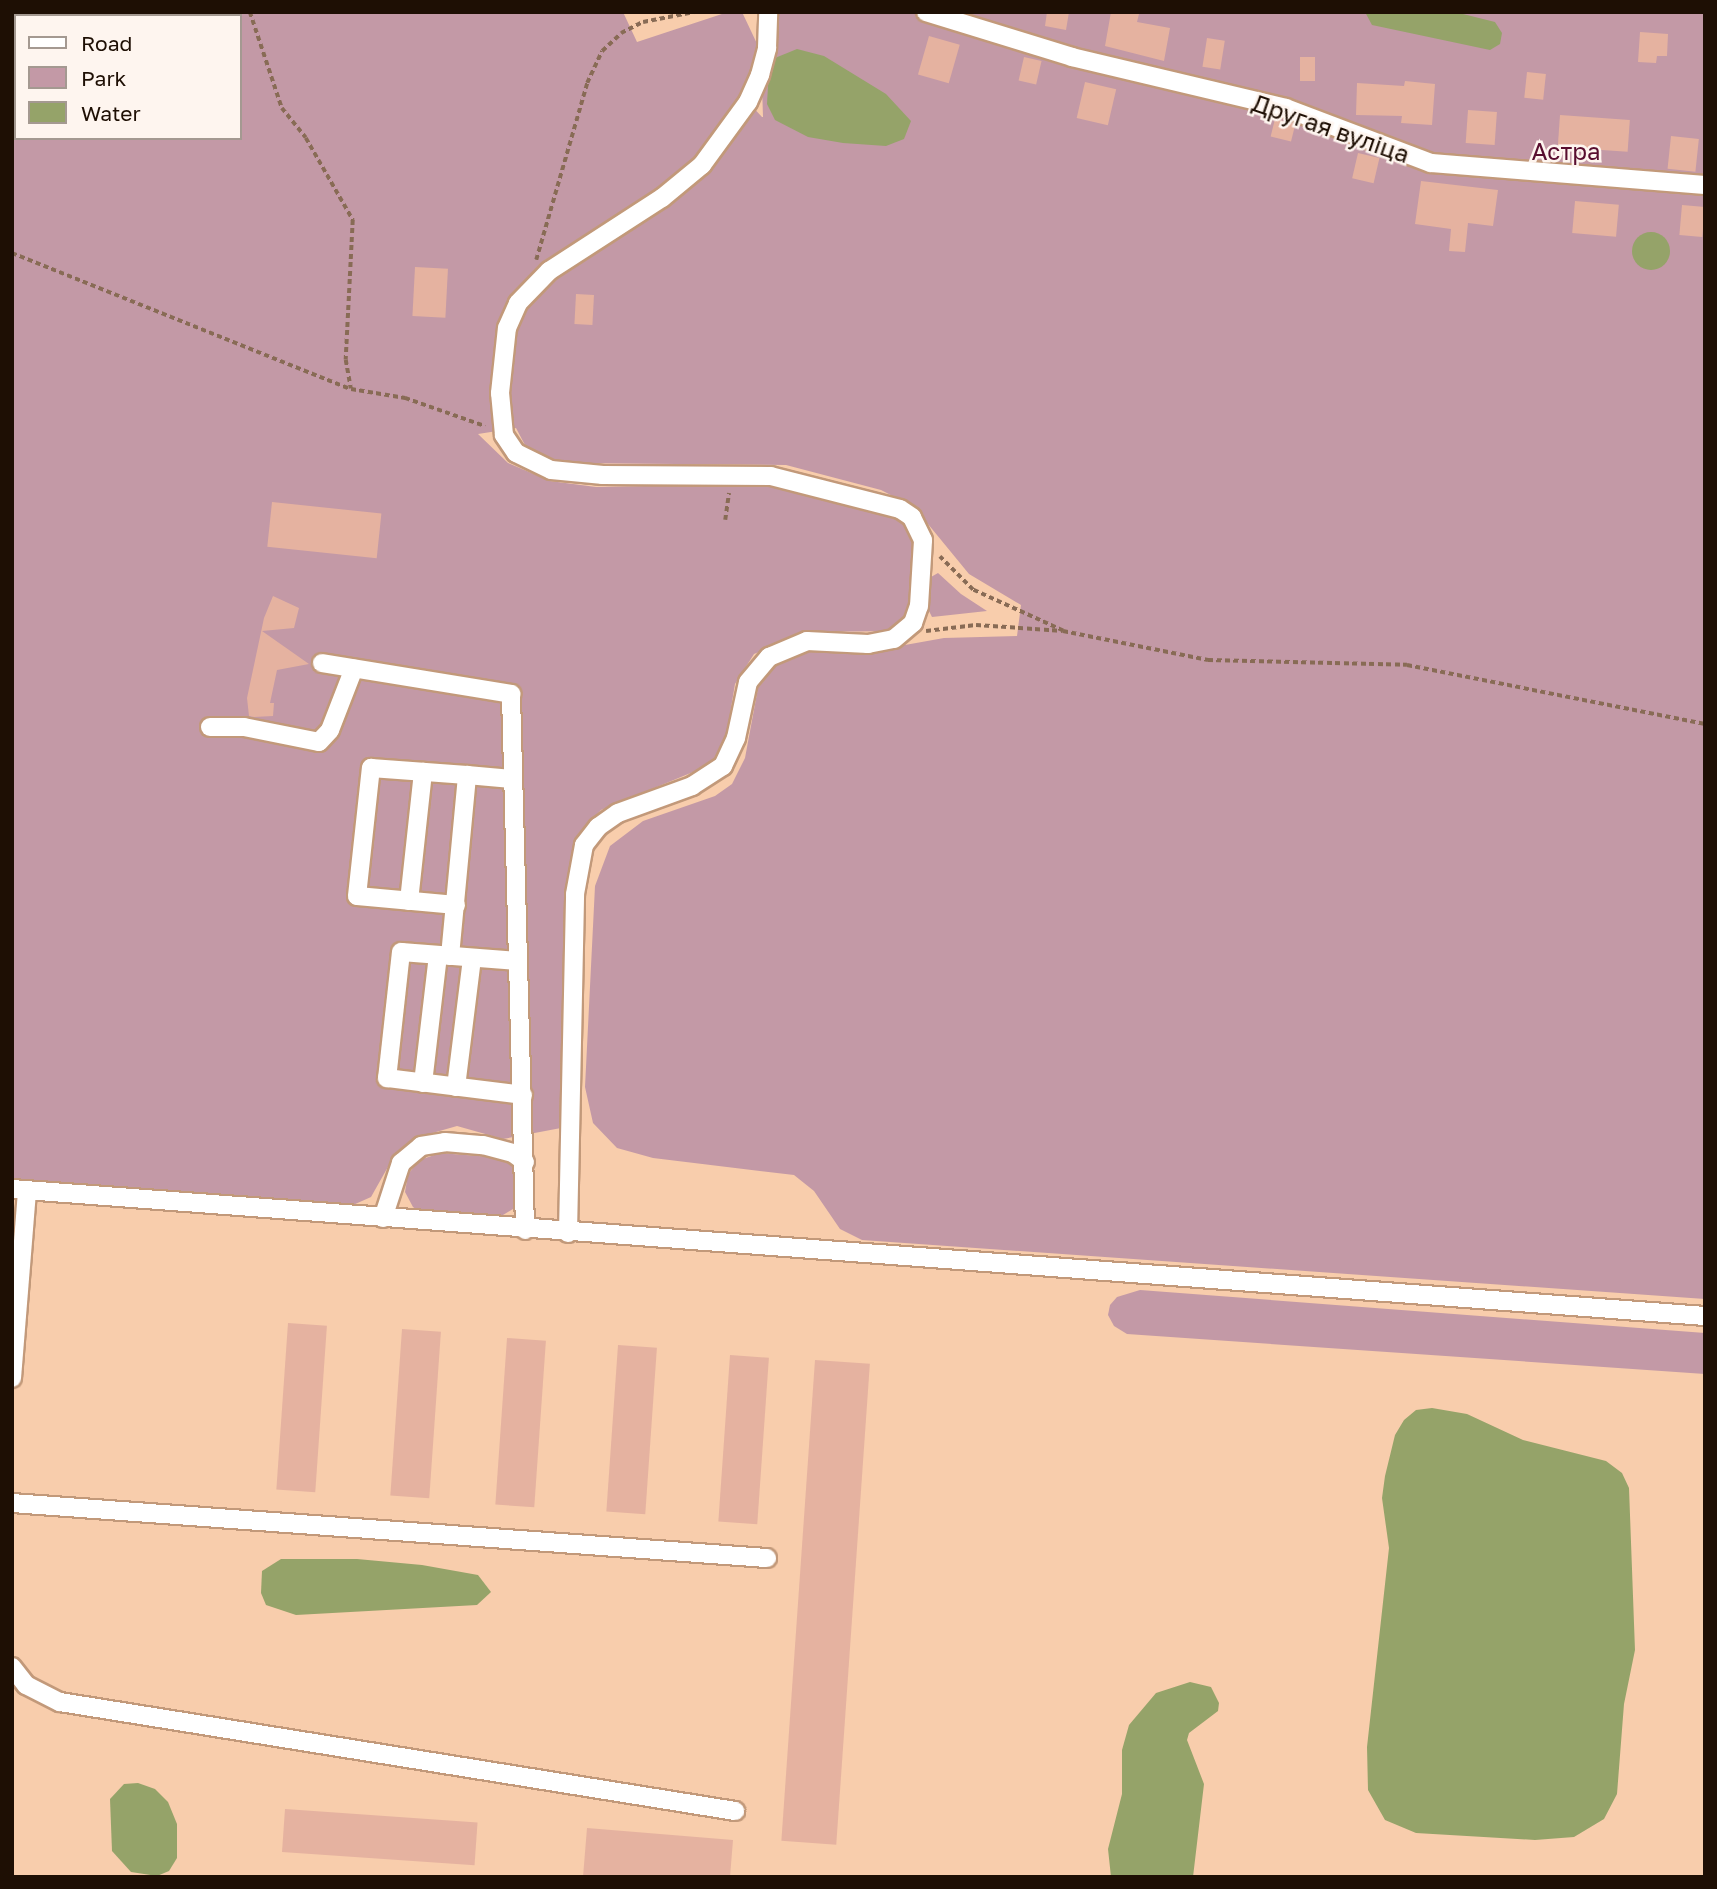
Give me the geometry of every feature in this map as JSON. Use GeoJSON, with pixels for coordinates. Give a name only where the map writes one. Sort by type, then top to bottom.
{"type":"FeatureCollection","features":[{"type":"Feature","properties":{"kind":"street"},"geometry":{"type":"LineString","coordinates":[[568,1233],[575,894],[584,845],[598,827],[618,813],[692,786],[723,766],[736,738],[748,682],[769,657],[807,641],[868,644],[894,639],[917,615],[925,559],[920,530],[900,509],[771,476],[572,473],[532,463],[516,453],[504,435],[500,393],[507,328],[528,289],[662,198],[702,164],[748,102],[760,75],[767,48],[768,12]]}},
{"type":"Feature","properties":{"kind":"street","name":"Другая вуліца"},"geometry":{"type":"LineString","coordinates":[[926,12],[1072,57],[1286,108],[1431,163],[1705,185]]}},
{"type":"Feature","properties":{"kind":"street"},"geometry":{"type":"LineString","coordinates":[[322,663],[510,694],[525,1162],[524,1230]]}},
{"type":"Feature","properties":{"kind":"street"},"geometry":{"type":"LineString","coordinates":[[209,727],[244,727],[319,743],[330,730],[354,668]]}},
{"type":"Feature","properties":{"kind":"street"},"geometry":{"type":"LineString","coordinates":[[456,905],[356,896],[371,768],[512,779]]}},
{"type":"Feature","properties":{"kind":"street"},"geometry":{"type":"LineString","coordinates":[[409,901],[424,772]]}},
{"type":"Feature","properties":{"kind":"street"},"geometry":{"type":"LineString","coordinates":[[424,1083],[444,956],[456,905],[467,775]]}},
{"type":"Feature","properties":{"kind":"street"},"geometry":{"type":"LineString","coordinates":[[518,961],[401,952],[387,1078],[523,1094]]}},
{"type":"Feature","properties":{"kind":"street"},"geometry":{"type":"LineString","coordinates":[[456,1087],[472,958]]}},
{"type":"Feature","properties":{"kind":"street"},"geometry":{"type":"LineString","coordinates":[[383,1218],[401,1163],[421,1146],[444,1142],[483,1145],[500,1148],[525,1162]]}},
{"type":"Feature","properties":{"kind":"street"},"geometry":{"type":"LineString","coordinates":[[12,1378],[20,1190],[524,1230],[1705,1316]]}},
{"type":"Feature","properties":{"kind":"street"},"geometry":{"type":"LineString","coordinates":[[12,1503],[767,1558]]}},
{"type":"Feature","properties":{"kind":"street"},"geometry":{"type":"LineString","coordinates":[[12,1667],[26,1685],[60,1702],[735,1811]]}},
{"type":"Feature","properties":{"kind":"path"},"geometry":{"type":"LineString","coordinates":[[250,12],[282,108],[306,138],[353,220],[346,360],[351,389]]}},
{"type":"Feature","properties":{"kind":"path"},"geometry":{"type":"LineString","coordinates":[[528,289],[587,83],[602,51],[621,33],[643,22],[694,12]]}},
{"type":"Feature","properties":{"kind":"path"},"geometry":{"type":"LineString","coordinates":[[12,253],[351,389],[440,408],[486,426],[516,453]]}},
{"type":"Feature","properties":{"kind":"path"},"geometry":{"type":"LineString","coordinates":[[725,520],[728,503]]}},
{"type":"Feature","properties":{"kind":"path"},"geometry":{"type":"LineString","coordinates":[[937,553],[973,590],[1063,631]]}},
{"type":"Feature","properties":{"kind":"path"},"geometry":{"type":"LineString","coordinates":[[894,639],[976,625],[1063,631],[1208,660],[1408,665],[1705,724]]}},
{"type":"Feature","properties":{"kind":"green space","name":"Астра"},"geometry":{"type":"Polygon","coordinates":[[[12,12],[623,12],[637,42],[728,12],[742,12],[760,50],[762,12],[1705,12],[1705,1299],[862,1240],[840,1229],[814,1191],[794,1175],[653,1158],[617,1148],[593,1123],[585,1087],[595,886],[610,846],[643,821],[715,796],[732,784],[745,758],[758,688],[778,662],[806,651],[866,652],[944,638],[1017,636],[1021,605],[969,574],[914,507],[881,490],[786,465],[561,463],[526,447],[516,428],[478,434],[508,463],[550,481],[596,487],[743,484],[793,488],[911,524],[916,541],[912,599],[900,631],[806,632],[754,654],[735,684],[726,738],[710,765],[601,810],[579,834],[570,866],[561,1128],[503,1139],[457,1126],[422,1136],[393,1158],[371,1197],[353,1205],[12,1182],[12,12]],[[761,55],[748,102],[763,117],[761,55]]]}},
{"type":"Feature","properties":{"kind":"green space"},"geometry":{"type":"Polygon","coordinates":[[[938,573],[961,594],[987,611],[932,617],[927,607],[931,577],[938,573]]]}},
{"type":"Feature","properties":{"kind":"green space"},"geometry":{"type":"Polygon","coordinates":[[[440,1153],[504,1158],[516,1171],[517,1203],[513,1209],[498,1218],[420,1212],[413,1207],[405,1192],[408,1174],[420,1160],[440,1153]]]}},
{"type":"Feature","properties":{"kind":"green space"},"geometry":{"type":"Polygon","coordinates":[[[1140,1290],[1705,1333],[1705,1374],[1127,1334],[1114,1326],[1108,1315],[1110,1305],[1117,1297],[1140,1290]]]}},
{"type":"Feature","properties":{"kind":"water"},"geometry":{"type":"Polygon","coordinates":[[[1365,12],[1455,12],[1495,22],[1502,33],[1500,44],[1490,50],[1372,25],[1365,12]]]}},
{"type":"Feature","properties":{"kind":"water"},"geometry":{"type":"Polygon","coordinates":[[[797,49],[824,56],[886,94],[911,121],[904,139],[886,146],[843,143],[808,137],[775,120],[767,104],[769,68],[775,58],[797,49]]]}},
{"type":"Feature","properties":{"kind":"water"},"geometry":{"type":"Polygon","coordinates":[[[1651,232],[1664,238],[1670,251],[1664,264],[1651,270],[1638,264],[1632,251],[1638,238],[1651,232]]]}},
{"type":"Feature","properties":{"kind":"water"},"geometry":{"type":"Polygon","coordinates":[[[1432,1408],[1467,1414],[1523,1440],[1606,1461],[1622,1473],[1629,1488],[1635,1650],[1624,1704],[1617,1794],[1604,1819],[1574,1837],[1535,1840],[1416,1833],[1385,1820],[1368,1790],[1367,1747],[1389,1548],[1382,1498],[1385,1476],[1395,1435],[1404,1420],[1416,1410],[1432,1408]]]}},
{"type":"Feature","properties":{"kind":"water"},"geometry":{"type":"Polygon","coordinates":[[[281,1559],[357,1559],[422,1565],[478,1575],[491,1592],[477,1605],[296,1615],[266,1605],[261,1593],[262,1571],[281,1559]]]}},
{"type":"Feature","properties":{"kind":"water"},"geometry":{"type":"Polygon","coordinates":[[[1190,1682],[1211,1687],[1219,1703],[1218,1711],[1189,1733],[1187,1740],[1204,1784],[1193,1877],[1111,1877],[1108,1849],[1122,1794],[1122,1750],[1129,1725],[1156,1693],[1190,1682]]]}},
{"type":"Feature","properties":{"kind":"water"},"geometry":{"type":"Polygon","coordinates":[[[138,1783],[155,1789],[168,1802],[177,1824],[177,1858],[169,1871],[157,1876],[131,1872],[112,1851],[110,1799],[124,1784],[138,1783]]]}},
{"type":"Feature","properties":{"kind":"building"},"geometry":{"type":"Polygon","coordinates":[[[1047,12],[1069,12],[1066,30],[1045,26],[1047,12]]]}},
{"type":"Feature","properties":{"kind":"building"},"geometry":{"type":"Polygon","coordinates":[[[1111,12],[1139,14],[1137,22],[1170,28],[1164,61],[1105,46],[1111,12]]]}},
{"type":"Feature","properties":{"kind":"building"},"geometry":{"type":"Polygon","coordinates":[[[1640,32],[1668,34],[1667,56],[1657,56],[1656,63],[1638,62],[1640,32]]]}},
{"type":"Feature","properties":{"kind":"building"},"geometry":{"type":"Polygon","coordinates":[[[929,36],[960,45],[949,83],[918,74],[929,36]]]}},
{"type":"Feature","properties":{"kind":"building"},"geometry":{"type":"Polygon","coordinates":[[[1207,38],[1225,41],[1220,69],[1202,67],[1207,38]]]}},
{"type":"Feature","properties":{"kind":"building"},"geometry":{"type":"Polygon","coordinates":[[[1024,57],[1042,61],[1036,84],[1019,80],[1024,57]]]}},
{"type":"Feature","properties":{"kind":"building"},"geometry":{"type":"Polygon","coordinates":[[[1300,57],[1315,57],[1315,81],[1300,81],[1300,57]]]}},
{"type":"Feature","properties":{"kind":"building"},"geometry":{"type":"Polygon","coordinates":[[[1527,72],[1546,74],[1543,100],[1524,98],[1527,72]]]}},
{"type":"Feature","properties":{"kind":"building"},"geometry":{"type":"Polygon","coordinates":[[[1405,81],[1435,84],[1432,125],[1401,123],[1402,116],[1356,115],[1357,83],[1404,86],[1405,81]]]}},
{"type":"Feature","properties":{"kind":"building"},"geometry":{"type":"Polygon","coordinates":[[[1085,82],[1116,89],[1108,125],[1077,118],[1085,82]]]}},
{"type":"Feature","properties":{"kind":"building"},"geometry":{"type":"Polygon","coordinates":[[[1468,110],[1497,112],[1495,145],[1466,143],[1468,110]]]}},
{"type":"Feature","properties":{"kind":"building"},"geometry":{"type":"Polygon","coordinates":[[[1560,115],[1630,120],[1628,152],[1558,147],[1560,115]]]}},
{"type":"Feature","properties":{"kind":"building"},"geometry":{"type":"Polygon","coordinates":[[[1275,119],[1295,124],[1291,142],[1271,136],[1275,119]]]}},
{"type":"Feature","properties":{"kind":"building"},"geometry":{"type":"Polygon","coordinates":[[[1671,136],[1699,139],[1695,172],[1668,169],[1671,136]]]}},
{"type":"Feature","properties":{"kind":"building"},"geometry":{"type":"Polygon","coordinates":[[[1358,153],[1379,158],[1374,183],[1352,178],[1358,153]]]}},
{"type":"Feature","properties":{"kind":"building"},"geometry":{"type":"Polygon","coordinates":[[[1421,181],[1498,190],[1493,226],[1468,223],[1465,252],[1449,251],[1451,229],[1415,224],[1421,181]]]}},
{"type":"Feature","properties":{"kind":"building"},"geometry":{"type":"Polygon","coordinates":[[[1575,201],[1619,205],[1616,237],[1572,233],[1575,201]]]}},
{"type":"Feature","properties":{"kind":"building"},"geometry":{"type":"Polygon","coordinates":[[[1682,205],[1705,207],[1702,237],[1679,235],[1682,205]]]}},
{"type":"Feature","properties":{"kind":"building"},"geometry":{"type":"Polygon","coordinates":[[[415,267],[448,269],[445,318],[412,316],[415,267]]]}},
{"type":"Feature","properties":{"kind":"building"},"geometry":{"type":"Polygon","coordinates":[[[576,294],[594,295],[592,325],[574,324],[576,294]]]}},
{"type":"Feature","properties":{"kind":"building"},"geometry":{"type":"Polygon","coordinates":[[[272,502],[381,513],[377,558],[267,547],[272,502]]]}},
{"type":"Feature","properties":{"kind":"building"},"geometry":{"type":"Polygon","coordinates":[[[273,596],[299,608],[294,628],[262,631],[309,664],[277,670],[270,703],[274,703],[273,716],[254,717],[249,716],[247,698],[264,618],[273,596]]]}},
{"type":"Feature","properties":{"kind":"building"},"geometry":{"type":"Polygon","coordinates":[[[288,1323],[327,1326],[315,1492],[276,1490],[288,1323]]]}},
{"type":"Feature","properties":{"kind":"building"},"geometry":{"type":"Polygon","coordinates":[[[402,1329],[441,1332],[429,1498],[390,1496],[402,1329]]]}},
{"type":"Feature","properties":{"kind":"building"},"geometry":{"type":"Polygon","coordinates":[[[507,1338],[546,1341],[534,1507],[495,1505],[507,1338]]]}},
{"type":"Feature","properties":{"kind":"building"},"geometry":{"type":"Polygon","coordinates":[[[618,1345],[657,1348],[645,1514],[606,1512],[618,1345]]]}},
{"type":"Feature","properties":{"kind":"building"},"geometry":{"type":"Polygon","coordinates":[[[730,1355],[769,1358],[757,1524],[718,1522],[730,1355]]]}},
{"type":"Feature","properties":{"kind":"building"},"geometry":{"type":"Polygon","coordinates":[[[815,1360],[870,1364],[836,1845],[781,1841],[815,1360]]]}},
{"type":"Feature","properties":{"kind":"building"},"geometry":{"type":"Polygon","coordinates":[[[285,1809],[478,1822],[475,1865],[282,1852],[285,1809]]]}},
{"type":"Feature","properties":{"kind":"building"},"geometry":{"type":"Polygon","coordinates":[[[587,1828],[733,1840],[730,1877],[583,1877],[587,1828]]]}}]}
